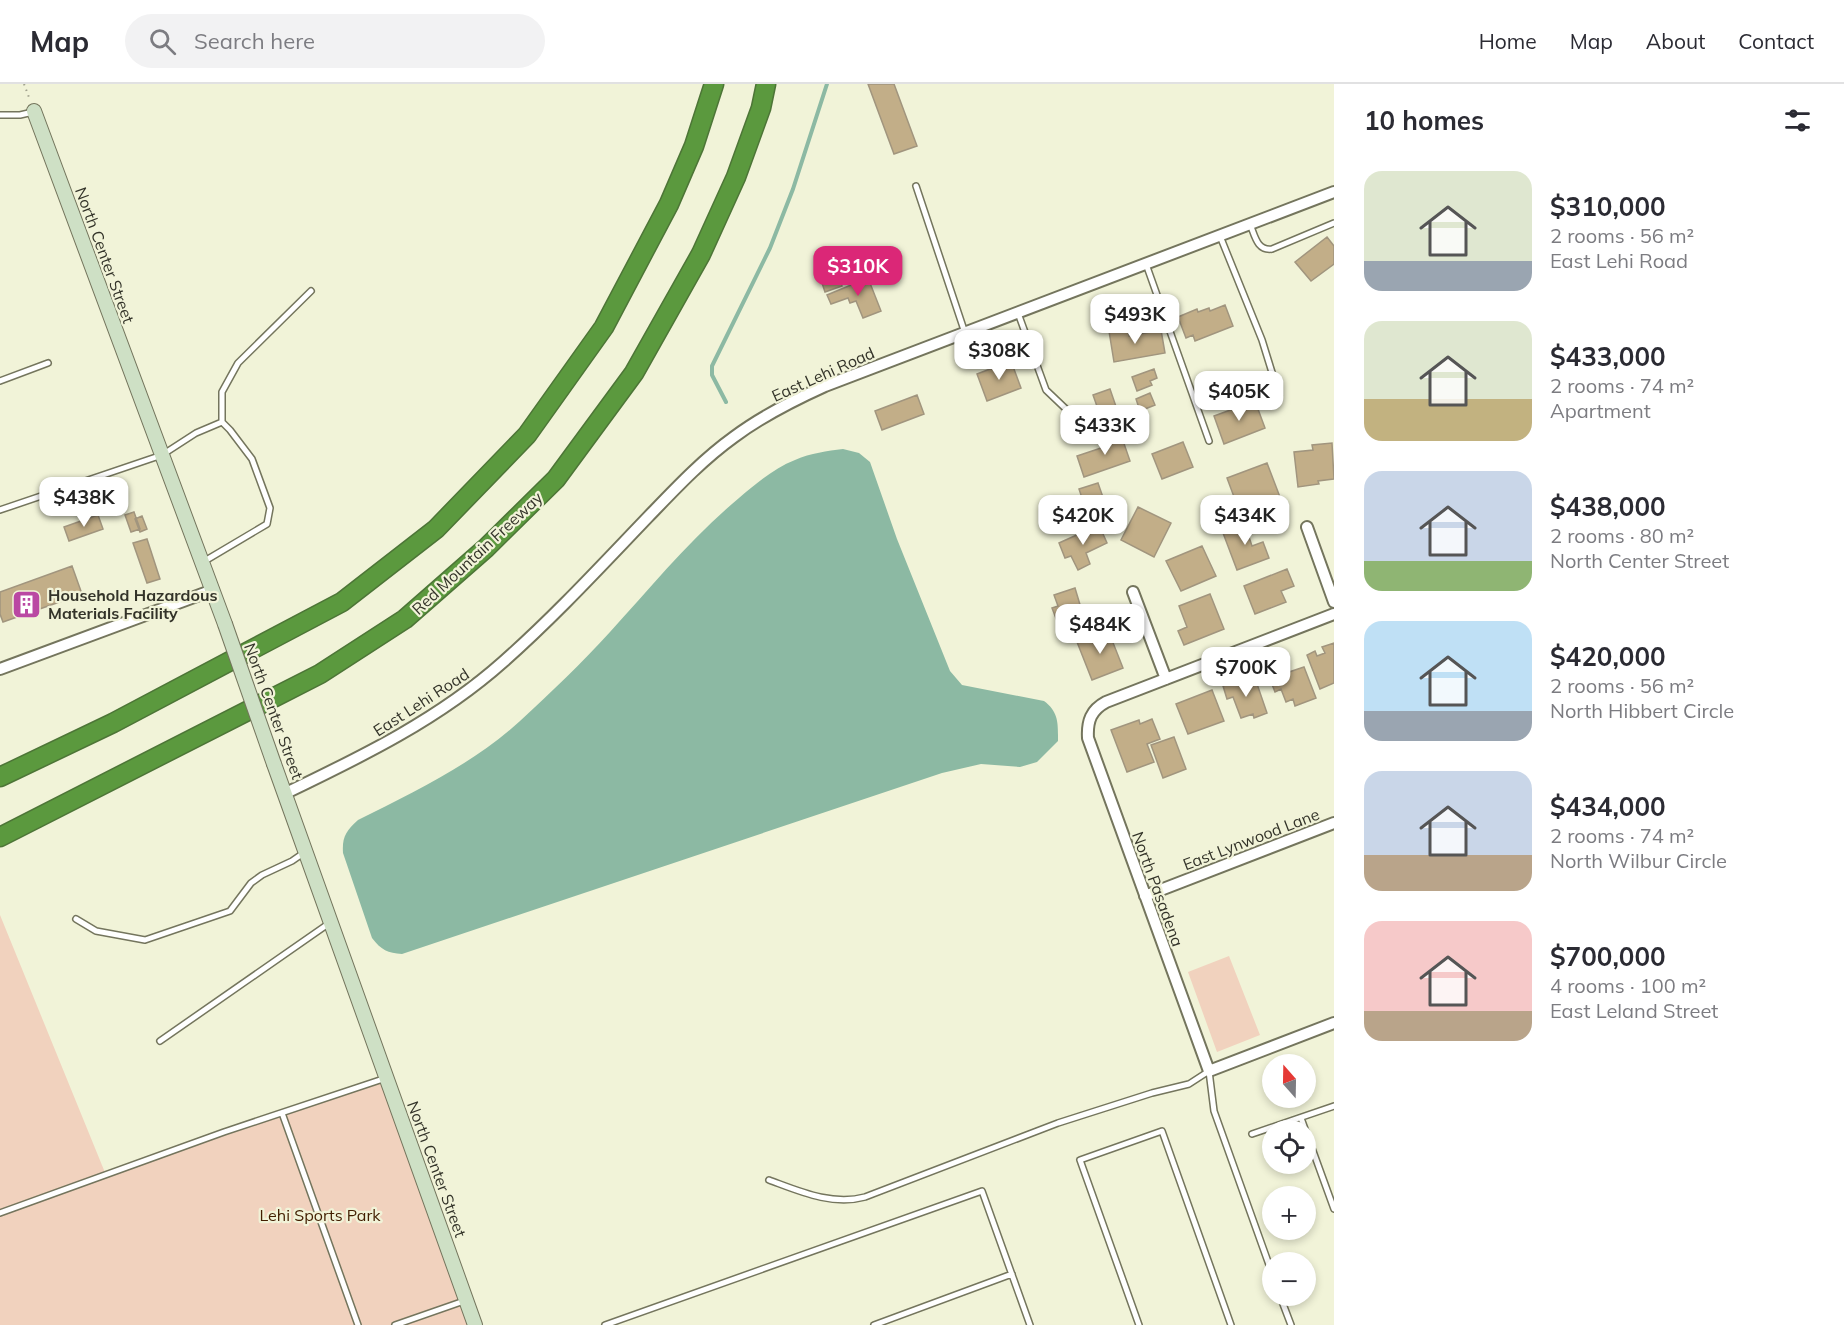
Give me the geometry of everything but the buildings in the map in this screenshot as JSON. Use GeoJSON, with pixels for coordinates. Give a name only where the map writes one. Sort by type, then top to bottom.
{"type":"FeatureCollection","features":[{"type":"Feature","properties":{"kind":"highway"},"geometry":{"type":"LineString","coordinates":[[0,777],[113,723],[342,602],[436,529],[527,435],[604,327],[669,204],[694,146],[714,84]]}},
{"type":"Feature","properties":{"kind":"highway","name":"Red Mountain Freeway"},"geometry":{"type":"LineString","coordinates":[[0,837],[320,674],[405,619],[486,548],[556,479],[634,373],[701,254],[736,177],[761,108],[766,84]]}},
{"type":"Feature","properties":{"kind":"street","name":"North Center Street"},"geometry":{"type":"LineString","coordinates":[[34,111],[213,591],[476,1325]]}},
{"type":"Feature","properties":{"kind":"street","name":"East Lehi Road"},"geometry":{"type":"LineString","coordinates":[[286,793],[404,733],[450,705],[505,661],[690,474],[735,436],[802,396],[1334,192]]}},
{"type":"Feature","properties":{"kind":"street"},"geometry":{"type":"LineString","coordinates":[[1307,526],[1334,602]]}},
{"type":"Feature","properties":{"kind":"street"},"geometry":{"type":"LineString","coordinates":[[0,669],[213,591]]}},
{"type":"Feature","properties":{"kind":"street"},"geometry":{"type":"LineString","coordinates":[[1132,592],[1166,679],[1334,614]]}},
{"type":"Feature","properties":{"kind":"street","name":"North Pasadena"},"geometry":{"type":"LineString","coordinates":[[1166,679],[1098,706],[1090,716],[1087,727],[1088,738],[1209,1071]]}},
{"type":"Feature","properties":{"kind":"street","name":"East Lynwood Lane"},"geometry":{"type":"LineString","coordinates":[[1145,896],[1334,823]]}},
{"type":"Feature","properties":{"kind":"street"},"geometry":{"type":"LineString","coordinates":[[1209,1071],[1334,1023]]}},
{"type":"Feature","properties":{"kind":"lane"},"geometry":{"type":"LineString","coordinates":[[0,115],[20,115],[34,111]]}},
{"type":"Feature","properties":{"kind":"lane"},"geometry":{"type":"LineString","coordinates":[[916,186],[965,333]]}},
{"type":"Feature","properties":{"kind":"lane"},"geometry":{"type":"LineString","coordinates":[[1250,224],[1259,246],[1265,250],[1334,223]]}},
{"type":"Feature","properties":{"kind":"lane"},"geometry":{"type":"LineString","coordinates":[[1220,236],[1262,340],[1279,395]]}},
{"type":"Feature","properties":{"kind":"lane"},"geometry":{"type":"LineString","coordinates":[[1146,264],[1209,441]]}},
{"type":"Feature","properties":{"kind":"lane"},"geometry":{"type":"LineString","coordinates":[[202,562],[267,524],[270,508],[252,459],[231,430],[222,422],[222,392],[238,363],[311,291]]}},
{"type":"Feature","properties":{"kind":"lane"},"geometry":{"type":"LineString","coordinates":[[1018,313],[1046,390],[1067,410],[1073,428]]}},
{"type":"Feature","properties":{"kind":"lane"},"geometry":{"type":"LineString","coordinates":[[0,381],[48,363]]}},
{"type":"Feature","properties":{"kind":"lane"},"geometry":{"type":"LineString","coordinates":[[0,510],[162,455],[196,434],[222,422]]}},
{"type":"Feature","properties":{"kind":"lane"},"geometry":{"type":"LineString","coordinates":[[76,919],[96,931],[145,940],[230,911],[251,883],[307,851]]}},
{"type":"Feature","properties":{"kind":"lane"},"geometry":{"type":"LineString","coordinates":[[160,1041],[332,921]]}},
{"type":"Feature","properties":{"kind":"lane"},"geometry":{"type":"LineString","coordinates":[[769,1180],[804,1193],[849,1201],[865,1197],[1058,1122],[1189,1084],[1209,1071],[1214,1111],[1264,1252]]}},
{"type":"Feature","properties":{"kind":"lane"},"geometry":{"type":"LineString","coordinates":[[0,1213],[387,1077]]}},
{"type":"Feature","properties":{"kind":"lane"},"geometry":{"type":"LineString","coordinates":[[1252,1134],[1334,1106]]}},
{"type":"Feature","properties":{"kind":"lane"},"geometry":{"type":"LineString","coordinates":[[282,1113],[357,1325]]}},
{"type":"Feature","properties":{"kind":"lane"},"geometry":{"type":"LineString","coordinates":[[1301,1118],[1334,1209]]}},
{"type":"Feature","properties":{"kind":"lane"},"geometry":{"type":"LineString","coordinates":[[1139,1325],[1080,1160],[1162,1131],[1231,1325]]}},
{"type":"Feature","properties":{"kind":"lane"},"geometry":{"type":"LineString","coordinates":[[605,1325],[982,1191],[1030,1325]]}},
{"type":"Feature","properties":{"kind":"lane"},"geometry":{"type":"LineString","coordinates":[[877,1324],[1012,1274]]}},
{"type":"Feature","properties":{"kind":"lane"},"geometry":{"type":"LineString","coordinates":[[395,1325],[466,1300]]}},
{"type":"Feature","properties":{"kind":"lane"},"geometry":{"type":"LineString","coordinates":[[1284,1306],[1291,1325]]}},
{"type":"Feature","properties":{"kind":"green space","name":"Lehi Sports Park"},"geometry":{"type":"Polygon","coordinates":[[[0,915],[106,1175],[387,1077],[475,1325],[0,1325],[0,915]]]}},
{"type":"Feature","properties":{"kind":"green space"},"geometry":{"type":"Polygon","coordinates":[[[1229,956],[1260,1035],[1217,1052],[1188,972],[1229,956]]]}},
{"type":"Feature","properties":{"kind":"shaded area"},"geometry":{"type":"Polygon","coordinates":[[[843,449],[859,453],[870,462],[897,539],[950,671],[962,685],[1044,701],[1055,714],[1058,724],[1058,741],[1037,762],[1020,767],[981,764],[942,773],[402,954],[389,952],[382,948],[372,938],[343,853],[344,838],[350,828],[358,820],[463,764],[520,721],[588,655],[704,529],[759,482],[787,463],[819,453],[843,449]]]}},
{"type":"Feature","properties":{"kind":"waterway"},"geometry":{"type":"LineString","coordinates":[[726,402],[712,375],[712,366],[770,248],[793,189],[827,84]]}},
{"type":"Feature","properties":{"kind":"place","name":"Household Hazardous Materials Facility"},"geometry":{"type":"Point","coordinates":[27,604]}}]}
